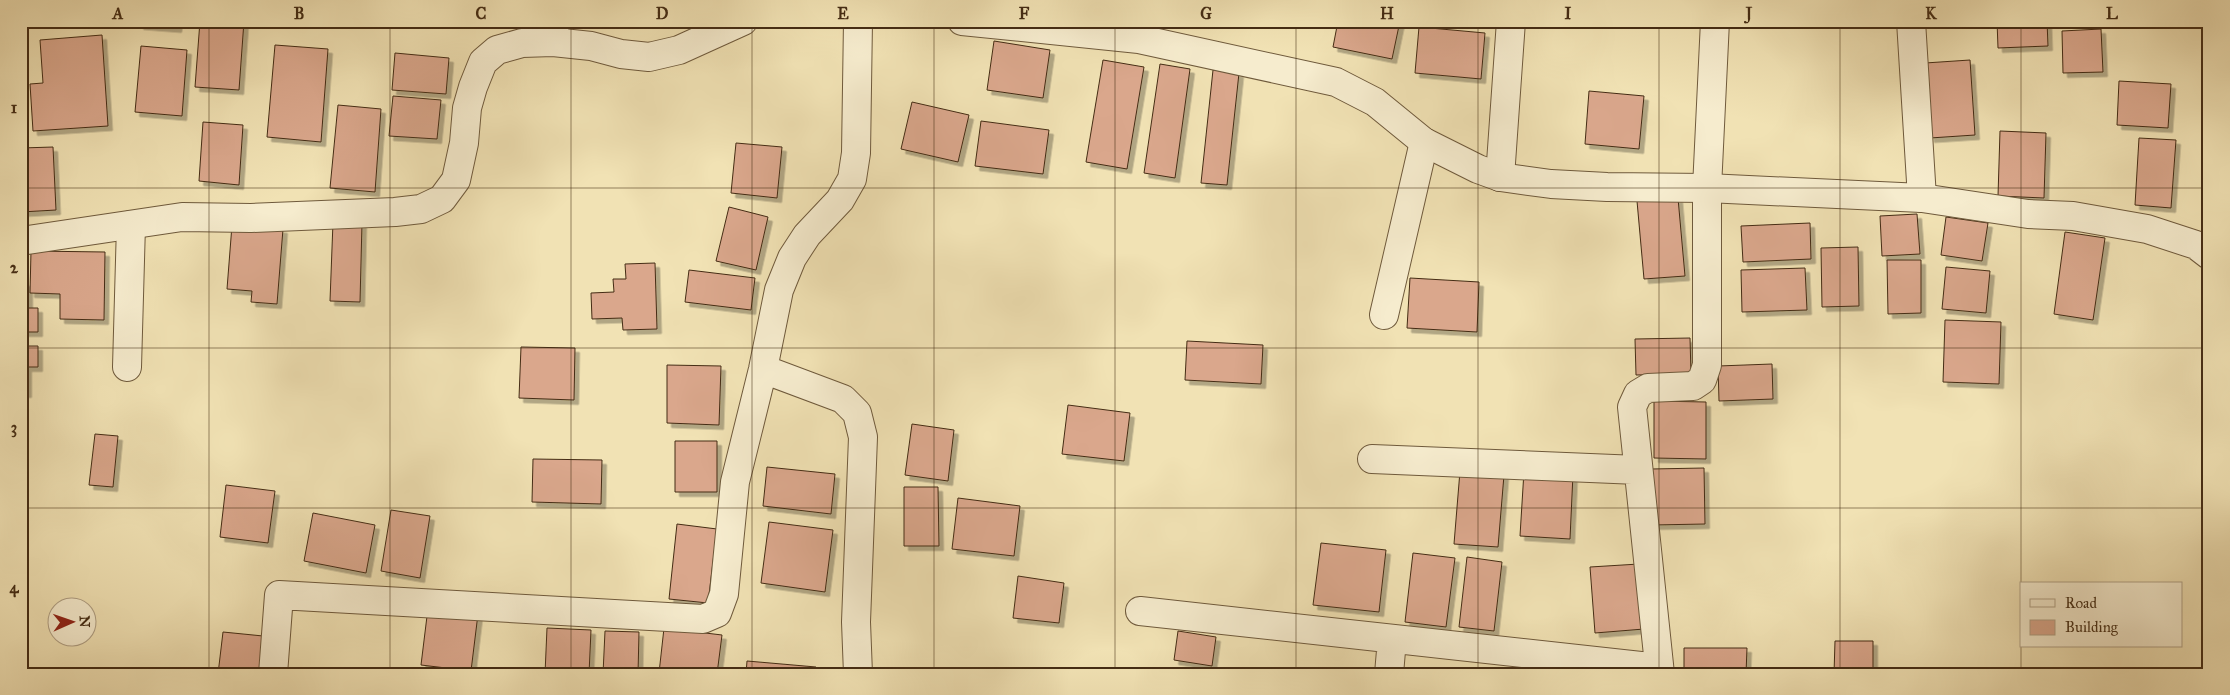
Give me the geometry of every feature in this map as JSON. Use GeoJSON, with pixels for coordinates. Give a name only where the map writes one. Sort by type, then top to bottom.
{"type":"FeatureCollection","features":[{"type":"Feature","properties":{"kind":"street"},"geometry":{"type":"LineString","coordinates":[[21,241],[182,217],[268,217],[395,212],[421,209],[442,198],[456,180],[464,143],[467,108],[483,62],[497,50],[554,32],[591,46],[621,54],[649,57],[680,50],[743,21]]}},
{"type":"Feature","properties":{"kind":"street"},"geometry":{"type":"LineString","coordinates":[[273,674],[279,595],[704,619],[717,613],[724,594],[735,482],[763,369],[779,290],[792,258],[807,234],[840,200],[852,179],[856,153],[858,21]]}},
{"type":"Feature","properties":{"kind":"street"},"geometry":{"type":"LineString","coordinates":[[962,21],[1139,39],[1336,82],[1375,102],[1424,142],[1478,169],[1500,177],[1551,184],[1607,188],[1707,188],[1922,198],[2028,214],[2073,216],[2147,229],[2196,245],[2209,255]]}},
{"type":"Feature","properties":{"kind":"street"},"geometry":{"type":"LineString","coordinates":[[1500,177],[1511,21]]}},
{"type":"Feature","properties":{"kind":"street"},"geometry":{"type":"LineString","coordinates":[[1140,611],[1392,638],[1659,671],[1632,407],[1638,394],[1648,388],[1693,386],[1702,380],[1707,365],[1707,188],[1716,21]]}},
{"type":"Feature","properties":{"kind":"street"},"geometry":{"type":"LineString","coordinates":[[1911,21],[1922,198]]}},
{"type":"Feature","properties":{"kind":"street"},"geometry":{"type":"LineString","coordinates":[[1384,315],[1424,142]]}},
{"type":"Feature","properties":{"kind":"street"},"geometry":{"type":"LineString","coordinates":[[127,367],[130,225]]}},
{"type":"Feature","properties":{"kind":"street"},"geometry":{"type":"LineString","coordinates":[[763,369],[843,400],[857,413],[863,436],[856,622],[858,674]]}},
{"type":"Feature","properties":{"kind":"street"},"geometry":{"type":"LineString","coordinates":[[1372,459],[1638,470]]}},
{"type":"Feature","properties":{"kind":"street"},"geometry":{"type":"LineString","coordinates":[[1389,674],[1392,638]]}},
{"type":"Feature","properties":{"kind":"building"},"geometry":{"type":"Polygon","coordinates":[[[140,21],[178,21],[177,28],[139,25],[140,21]]]}},
{"type":"Feature","properties":{"kind":"building"},"geometry":{"type":"Polygon","coordinates":[[[200,21],[244,21],[239,90],[195,87],[200,21]]]}},
{"type":"Feature","properties":{"kind":"building"},"geometry":{"type":"Polygon","coordinates":[[[1338,21],[1400,21],[1392,59],[1333,47],[1338,21]]]}},
{"type":"Feature","properties":{"kind":"building"},"geometry":{"type":"Polygon","coordinates":[[[1997,21],[2047,21],[2048,46],[1998,48],[1997,21]]]}},
{"type":"Feature","properties":{"kind":"building"},"geometry":{"type":"Polygon","coordinates":[[[1419,27],[1485,33],[1481,79],[1415,73],[1419,27]]]}},
{"type":"Feature","properties":{"kind":"building"},"geometry":{"type":"Polygon","coordinates":[[[2101,29],[2103,72],[2063,73],[2062,31],[2101,29]]]}},
{"type":"Feature","properties":{"kind":"building"},"geometry":{"type":"Polygon","coordinates":[[[102,35],[108,126],[33,131],[30,84],[43,83],[40,40],[102,35]]]}},
{"type":"Feature","properties":{"kind":"building"},"geometry":{"type":"Polygon","coordinates":[[[994,41],[1050,50],[1043,98],[987,90],[994,41]]]}},
{"type":"Feature","properties":{"kind":"building"},"geometry":{"type":"Polygon","coordinates":[[[275,45],[328,49],[321,142],[267,137],[275,45]]]}},
{"type":"Feature","properties":{"kind":"building"},"geometry":{"type":"Polygon","coordinates":[[[141,46],[187,50],[182,116],[135,112],[141,46]]]}},
{"type":"Feature","properties":{"kind":"building"},"geometry":{"type":"Polygon","coordinates":[[[395,53],[449,58],[446,94],[392,90],[395,53]]]}},
{"type":"Feature","properties":{"kind":"building"},"geometry":{"type":"Polygon","coordinates":[[[1103,60],[1144,67],[1127,169],[1086,162],[1103,60]]]}},
{"type":"Feature","properties":{"kind":"building"},"geometry":{"type":"Polygon","coordinates":[[[1970,60],[1975,135],[1930,138],[1925,63],[1970,60]]]}},
{"type":"Feature","properties":{"kind":"building"},"geometry":{"type":"Polygon","coordinates":[[[1160,64],[1190,69],[1175,178],[1144,173],[1160,64]]]}},
{"type":"Feature","properties":{"kind":"building"},"geometry":{"type":"Polygon","coordinates":[[[1213,70],[1239,73],[1227,185],[1201,183],[1213,70]]]}},
{"type":"Feature","properties":{"kind":"building"},"geometry":{"type":"Polygon","coordinates":[[[2119,81],[2171,84],[2168,128],[2117,125],[2119,81]]]}},
{"type":"Feature","properties":{"kind":"building"},"geometry":{"type":"Polygon","coordinates":[[[1589,91],[1644,96],[1639,149],[1585,144],[1589,91]]]}},
{"type":"Feature","properties":{"kind":"building"},"geometry":{"type":"Polygon","coordinates":[[[393,96],[441,100],[437,139],[389,136],[393,96]]]}},
{"type":"Feature","properties":{"kind":"building"},"geometry":{"type":"Polygon","coordinates":[[[912,102],[969,115],[958,162],[901,149],[912,102]]]}},
{"type":"Feature","properties":{"kind":"building"},"geometry":{"type":"Polygon","coordinates":[[[338,105],[381,109],[375,192],[330,188],[338,105]]]}},
{"type":"Feature","properties":{"kind":"building"},"geometry":{"type":"Polygon","coordinates":[[[981,121],[1049,130],[1043,174],[975,166],[981,121]]]}},
{"type":"Feature","properties":{"kind":"building"},"geometry":{"type":"Polygon","coordinates":[[[203,122],[243,125],[239,185],[199,181],[203,122]]]}},
{"type":"Feature","properties":{"kind":"building"},"geometry":{"type":"Polygon","coordinates":[[[2000,131],[2046,133],[2044,198],[1998,196],[2000,131]]]}},
{"type":"Feature","properties":{"kind":"building"},"geometry":{"type":"Polygon","coordinates":[[[2139,138],[2176,140],[2171,208],[2135,205],[2139,138]]]}},
{"type":"Feature","properties":{"kind":"building"},"geometry":{"type":"Polygon","coordinates":[[[736,143],[782,147],[777,198],[731,193],[736,143]]]}},
{"type":"Feature","properties":{"kind":"building"},"geometry":{"type":"Polygon","coordinates":[[[53,147],[56,210],[21,212],[21,148],[53,147]]]}},
{"type":"Feature","properties":{"kind":"building"},"geometry":{"type":"Polygon","coordinates":[[[1678,198],[1685,276],[1644,279],[1637,201],[1678,198]]]}},
{"type":"Feature","properties":{"kind":"building"},"geometry":{"type":"Polygon","coordinates":[[[729,207],[768,217],[756,270],[716,261],[729,207]]]}},
{"type":"Feature","properties":{"kind":"building"},"geometry":{"type":"Polygon","coordinates":[[[1917,214],[1920,254],[1882,256],[1880,216],[1917,214]]]}},
{"type":"Feature","properties":{"kind":"building"},"geometry":{"type":"Polygon","coordinates":[[[1946,217],[1988,223],[1982,261],[1941,255],[1946,217]]]}},
{"type":"Feature","properties":{"kind":"building"},"geometry":{"type":"Polygon","coordinates":[[[333,222],[362,223],[360,302],[330,301],[333,222]]]}},
{"type":"Feature","properties":{"kind":"building"},"geometry":{"type":"Polygon","coordinates":[[[1810,223],[1811,259],[1743,262],[1741,226],[1810,223]]]}},
{"type":"Feature","properties":{"kind":"building"},"geometry":{"type":"Polygon","coordinates":[[[232,225],[283,229],[277,304],[251,302],[252,291],[227,289],[232,225]]]}},
{"type":"Feature","properties":{"kind":"building"},"geometry":{"type":"Polygon","coordinates":[[[2065,232],[2105,238],[2093,320],[2054,314],[2065,232]]]}},
{"type":"Feature","properties":{"kind":"building"},"geometry":{"type":"Polygon","coordinates":[[[1858,247],[1859,306],[1822,307],[1821,248],[1858,247]]]}},
{"type":"Feature","properties":{"kind":"building"},"geometry":{"type":"Polygon","coordinates":[[[31,251],[105,252],[104,320],[60,319],[60,294],[30,293],[31,251]]]}},
{"type":"Feature","properties":{"kind":"building"},"geometry":{"type":"Polygon","coordinates":[[[1887,260],[1921,260],[1921,313],[1888,314],[1887,260]]]}},
{"type":"Feature","properties":{"kind":"building"},"geometry":{"type":"Polygon","coordinates":[[[655,263],[657,329],[623,330],[622,318],[592,319],[591,293],[614,292],[613,279],[626,279],[625,264],[655,263]]]}},
{"type":"Feature","properties":{"kind":"building"},"geometry":{"type":"Polygon","coordinates":[[[1946,267],[1990,271],[1986,313],[1942,309],[1946,267]]]}},
{"type":"Feature","properties":{"kind":"building"},"geometry":{"type":"Polygon","coordinates":[[[1805,268],[1807,310],[1742,312],[1741,270],[1805,268]]]}},
{"type":"Feature","properties":{"kind":"building"},"geometry":{"type":"Polygon","coordinates":[[[689,270],[755,278],[751,310],[685,302],[689,270]]]}},
{"type":"Feature","properties":{"kind":"building"},"geometry":{"type":"Polygon","coordinates":[[[1410,278],[1479,282],[1477,332],[1407,328],[1410,278]]]}},
{"type":"Feature","properties":{"kind":"building"},"geometry":{"type":"Polygon","coordinates":[[[21,282],[28,282],[28,308],[38,308],[38,332],[21,332],[21,282]]]}},
{"type":"Feature","properties":{"kind":"building"},"geometry":{"type":"Polygon","coordinates":[[[1945,320],[2001,322],[1999,384],[1943,382],[1945,320]]]}},
{"type":"Feature","properties":{"kind":"building"},"geometry":{"type":"Polygon","coordinates":[[[1690,338],[1691,374],[1636,375],[1635,339],[1690,338]]]}},
{"type":"Feature","properties":{"kind":"building"},"geometry":{"type":"Polygon","coordinates":[[[1187,341],[1263,345],[1261,384],[1185,380],[1187,341]]]}},
{"type":"Feature","properties":{"kind":"building"},"geometry":{"type":"Polygon","coordinates":[[[21,346],[38,346],[38,367],[27,367],[27,393],[21,393],[21,346]]]}},
{"type":"Feature","properties":{"kind":"building"},"geometry":{"type":"Polygon","coordinates":[[[521,347],[575,348],[574,400],[519,398],[521,347]]]}},
{"type":"Feature","properties":{"kind":"building"},"geometry":{"type":"Polygon","coordinates":[[[1772,364],[1773,399],[1719,401],[1718,366],[1772,364]]]}},
{"type":"Feature","properties":{"kind":"building"},"geometry":{"type":"Polygon","coordinates":[[[667,365],[721,366],[719,425],[667,423],[667,365]]]}},
{"type":"Feature","properties":{"kind":"building"},"geometry":{"type":"Polygon","coordinates":[[[1654,401],[1706,402],[1706,459],[1654,458],[1654,401]]]}},
{"type":"Feature","properties":{"kind":"building"},"geometry":{"type":"Polygon","coordinates":[[[1068,405],[1130,413],[1124,461],[1062,454],[1068,405]]]}},
{"type":"Feature","properties":{"kind":"building"},"geometry":{"type":"Polygon","coordinates":[[[912,424],[954,430],[948,481],[905,475],[912,424]]]}},
{"type":"Feature","properties":{"kind":"building"},"geometry":{"type":"Polygon","coordinates":[[[95,434],[118,436],[113,487],[89,485],[95,434]]]}},
{"type":"Feature","properties":{"kind":"building"},"geometry":{"type":"Polygon","coordinates":[[[675,441],[717,441],[717,492],[675,492],[675,441]]]}},
{"type":"Feature","properties":{"kind":"building"},"geometry":{"type":"Polygon","coordinates":[[[533,459],[602,460],[601,504],[532,502],[533,459]]]}},
{"type":"Feature","properties":{"kind":"building"},"geometry":{"type":"Polygon","coordinates":[[[767,467],[835,474],[831,514],[763,506],[767,467]]]}},
{"type":"Feature","properties":{"kind":"building"},"geometry":{"type":"Polygon","coordinates":[[[1704,468],[1705,524],[1652,525],[1651,469],[1704,468]]]}},
{"type":"Feature","properties":{"kind":"building"},"geometry":{"type":"Polygon","coordinates":[[[1460,471],[1504,475],[1498,547],[1454,544],[1460,471]]]}},
{"type":"Feature","properties":{"kind":"building"},"geometry":{"type":"Polygon","coordinates":[[[1524,471],[1573,474],[1570,539],[1520,536],[1524,471]]]}},
{"type":"Feature","properties":{"kind":"building"},"geometry":{"type":"Polygon","coordinates":[[[226,485],[275,491],[268,543],[220,537],[226,485]]]}},
{"type":"Feature","properties":{"kind":"building"},"geometry":{"type":"Polygon","coordinates":[[[904,487],[938,487],[939,546],[904,546],[904,487]]]}},
{"type":"Feature","properties":{"kind":"building"},"geometry":{"type":"Polygon","coordinates":[[[958,498],[1020,506],[1014,556],[952,549],[958,498]]]}},
{"type":"Feature","properties":{"kind":"building"},"geometry":{"type":"Polygon","coordinates":[[[391,510],[430,516],[420,578],[381,571],[391,510]]]}},
{"type":"Feature","properties":{"kind":"building"},"geometry":{"type":"Polygon","coordinates":[[[313,513],[375,525],[366,573],[304,561],[313,513]]]}},
{"type":"Feature","properties":{"kind":"building"},"geometry":{"type":"Polygon","coordinates":[[[769,522],[833,530],[825,592],[761,583],[769,522]]]}},
{"type":"Feature","properties":{"kind":"building"},"geometry":{"type":"Polygon","coordinates":[[[677,524],[717,529],[708,603],[669,599],[677,524]]]}},
{"type":"Feature","properties":{"kind":"building"},"geometry":{"type":"Polygon","coordinates":[[[1321,543],[1386,550],[1379,612],[1313,605],[1321,543]]]}},
{"type":"Feature","properties":{"kind":"building"},"geometry":{"type":"Polygon","coordinates":[[[1413,553],[1455,558],[1446,627],[1405,622],[1413,553]]]}},
{"type":"Feature","properties":{"kind":"building"},"geometry":{"type":"Polygon","coordinates":[[[1467,557],[1502,562],[1494,631],[1459,627],[1467,557]]]}},
{"type":"Feature","properties":{"kind":"building"},"geometry":{"type":"Polygon","coordinates":[[[1639,564],[1644,629],[1595,633],[1590,567],[1639,564]]]}},
{"type":"Feature","properties":{"kind":"building"},"geometry":{"type":"Polygon","coordinates":[[[1018,576],[1064,583],[1059,623],[1013,618],[1018,576]]]}},
{"type":"Feature","properties":{"kind":"building"},"geometry":{"type":"Polygon","coordinates":[[[428,608],[478,614],[471,671],[421,665],[428,608]]]}},
{"type":"Feature","properties":{"kind":"building"},"geometry":{"type":"Polygon","coordinates":[[[547,628],[591,630],[589,674],[545,674],[547,628]]]}},
{"type":"Feature","properties":{"kind":"building"},"geometry":{"type":"Polygon","coordinates":[[[664,628],[722,635],[717,674],[659,673],[664,628]]]}},
{"type":"Feature","properties":{"kind":"building"},"geometry":{"type":"Polygon","coordinates":[[[605,631],[639,632],[638,674],[603,674],[605,631]]]}},
{"type":"Feature","properties":{"kind":"building"},"geometry":{"type":"Polygon","coordinates":[[[1178,631],[1216,637],[1212,666],[1174,660],[1178,631]]]}},
{"type":"Feature","properties":{"kind":"building"},"geometry":{"type":"Polygon","coordinates":[[[223,632],[263,636],[259,674],[218,674],[223,632]]]}},
{"type":"Feature","properties":{"kind":"building"},"geometry":{"type":"Polygon","coordinates":[[[1835,641],[1873,641],[1873,674],[1834,674],[1835,641]]]}},
{"type":"Feature","properties":{"kind":"building"},"geometry":{"type":"Polygon","coordinates":[[[1684,648],[1747,648],[1746,674],[1684,674],[1684,648]]]}},
{"type":"Feature","properties":{"kind":"building"},"geometry":{"type":"Polygon","coordinates":[[[747,661],[816,667],[815,674],[746,674],[747,661]]]}}]}
